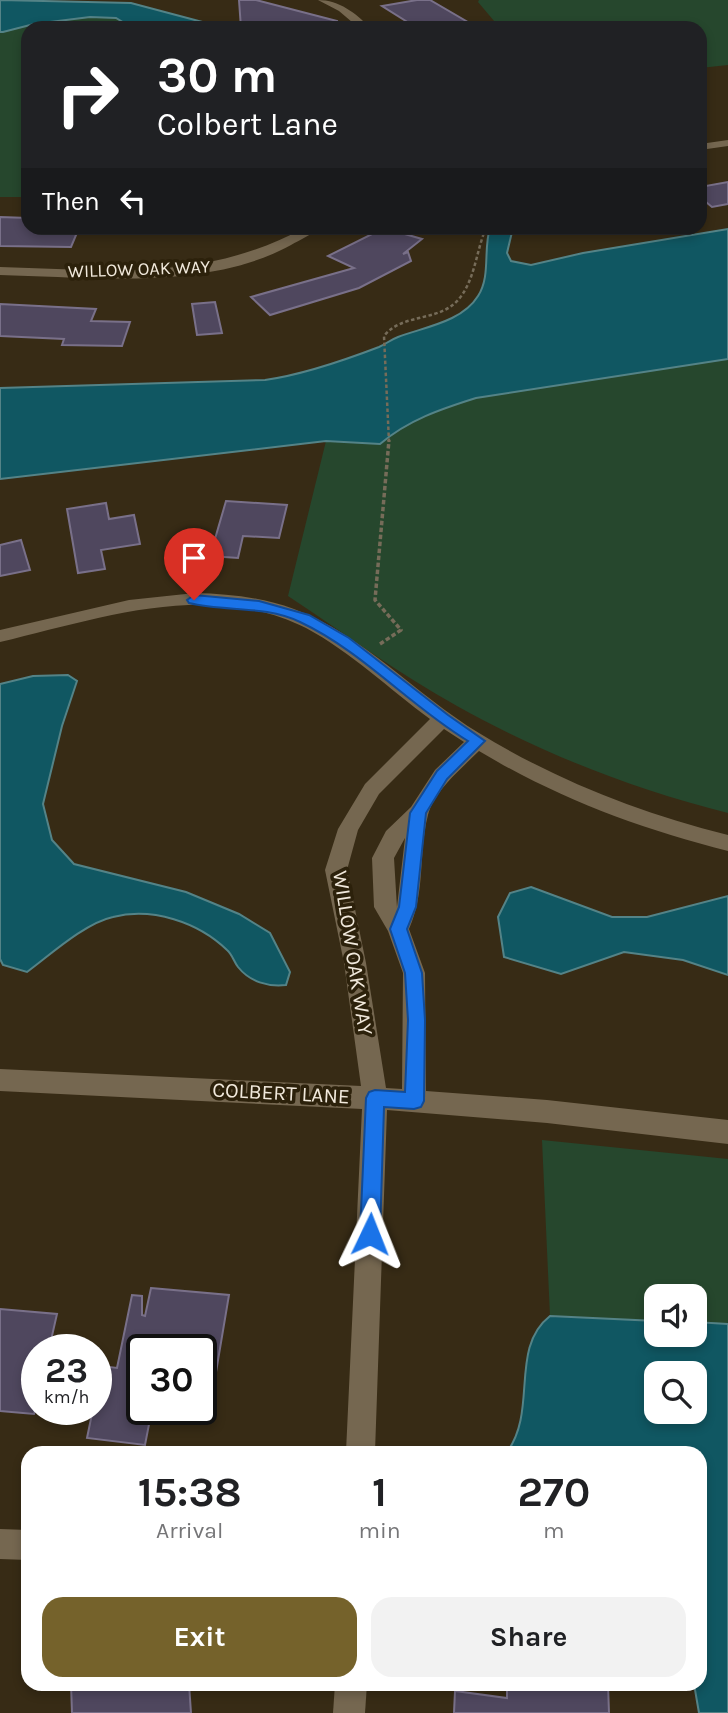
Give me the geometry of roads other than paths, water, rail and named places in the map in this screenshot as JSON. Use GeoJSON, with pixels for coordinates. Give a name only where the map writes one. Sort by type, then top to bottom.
{"type":"FeatureCollection","features":[{"type":"Feature","properties":{"kind":"street"},"geometry":{"type":"LineString","coordinates":[[323,0],[342,9],[357,21]]}},
{"type":"Feature","properties":{"kind":"street"},"geometry":{"type":"LineString","coordinates":[[707,146],[728,143]]}},
{"type":"Feature","properties":{"kind":"street","name":"WILLOW OAK WAY"},"geometry":{"type":"LineString","coordinates":[[0,271],[152,272],[217,266],[257,256],[298,235]]}},
{"type":"Feature","properties":{"kind":"street"},"geometry":{"type":"LineString","coordinates":[[0,636],[170,599],[217,600],[259,605],[304,618],[344,641],[442,719],[527,769],[612,808],[666,827],[728,843]]}},
{"type":"Feature","properties":{"kind":"street","name":"WILLOW OAK WAY"},"geometry":{"type":"LineString","coordinates":[[361,1446],[375,1098],[336,870],[348,829],[372,789],[442,719]]}},
{"type":"Feature","properties":{"kind":"street","name":"WILLOW OAK WAY"},"geometry":{"type":"LineString","coordinates":[[414,1101],[414,973],[398,929],[385,906],[383,858],[393,836],[418,813],[442,775],[478,741]]}},
{"type":"Feature","properties":{"kind":"street","name":"WILLOW OAK WAY"},"geometry":{"type":"LineString","coordinates":[[398,929],[408,907],[418,813]]}},
{"type":"Feature","properties":{"kind":"street","name":"COLBERT LANE"},"geometry":{"type":"LineString","coordinates":[[0,1080],[375,1098],[616,1119],[728,1132]]}},
{"type":"Feature","properties":{"kind":"street"},"geometry":{"type":"LineString","coordinates":[[0,1544],[21,1545]]}},
{"type":"Feature","properties":{"kind":"street"},"geometry":{"type":"LineString","coordinates":[[349,1713],[351,1691]]}},
{"type":"Feature","properties":{"kind":"water"},"geometry":{"type":"Polygon","coordinates":[[[0,0],[131,3],[199,21],[121,21],[116,18],[90,17],[58,21],[21,21],[21,27],[0,32],[0,0]]]}},
{"type":"Feature","properties":{"kind":"water"},"geometry":{"type":"Polygon","coordinates":[[[728,229],[728,359],[476,398],[413,422],[380,444],[326,441],[0,479],[0,388],[265,380],[293,375],[379,347],[462,312],[471,305],[482,288],[489,235],[511,235],[507,253],[511,261],[531,265],[583,253],[692,235],[707,235],[707,232],[728,229]]]}},
{"type":"Feature","properties":{"kind":"water"},"geometry":{"type":"Polygon","coordinates":[[[68,675],[77,681],[62,726],[43,804],[52,840],[74,864],[186,892],[239,914],[270,933],[290,972],[286,985],[254,980],[238,967],[227,950],[215,940],[188,925],[174,919],[143,914],[128,914],[102,920],[68,940],[27,972],[3,965],[0,959],[0,684],[33,676],[68,675]]]}},
{"type":"Feature","properties":{"kind":"water"},"geometry":{"type":"Polygon","coordinates":[[[531,887],[612,917],[647,917],[728,896],[728,975],[683,960],[624,952],[561,974],[504,957],[498,917],[510,893],[531,887]]]}},
{"type":"Feature","properties":{"kind":"water"},"geometry":{"type":"Polygon","coordinates":[[[550,1316],[644,1320],[644,1347],[707,1347],[707,1323],[728,1324],[728,1713],[699,1713],[695,1691],[707,1691],[707,1446],[510,1446],[521,1418],[530,1345],[538,1329],[550,1316]]]}}]}
